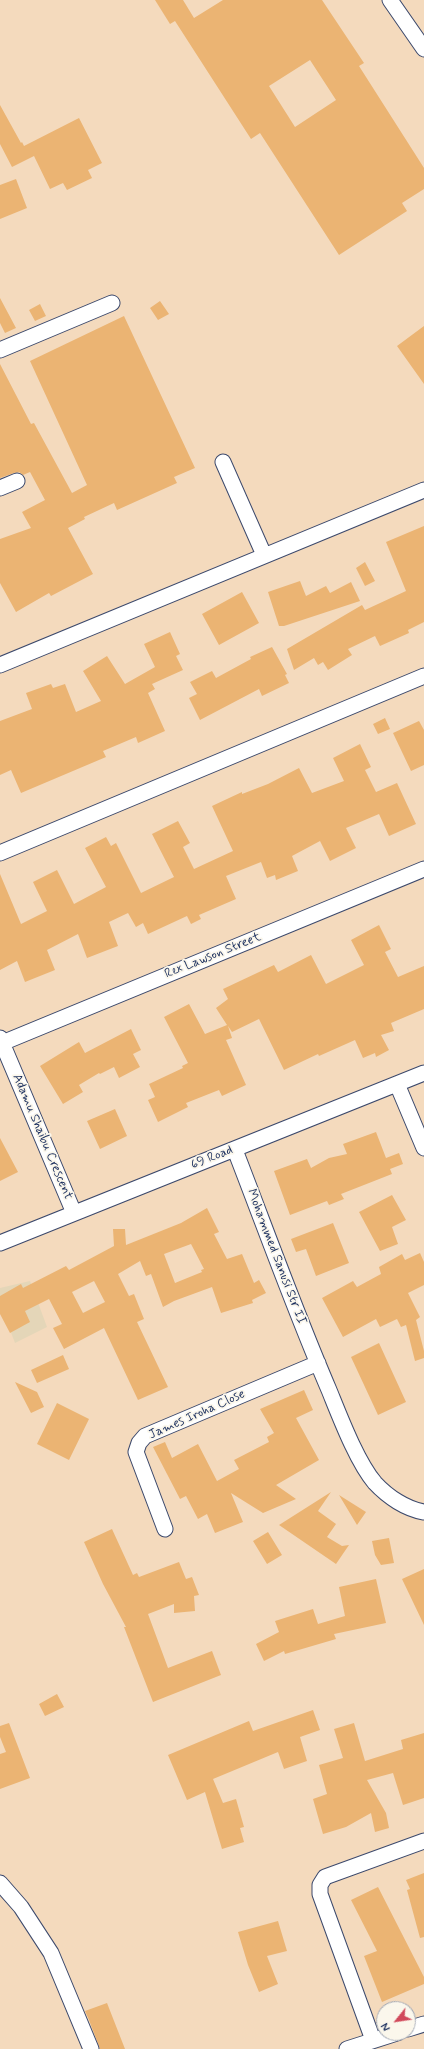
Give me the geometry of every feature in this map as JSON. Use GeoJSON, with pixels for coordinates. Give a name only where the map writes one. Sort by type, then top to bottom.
{"type":"FeatureCollection","features":[{"type":"Feature","properties":{"kind":"street"},"geometry":{"type":"LineString","coordinates":[[398,3],[424,49]]}},
{"type":"Feature","properties":{"kind":"street"},"geometry":{"type":"LineString","coordinates":[[0,350],[112,303]]}},
{"type":"Feature","properties":{"kind":"street"},"geometry":{"type":"LineString","coordinates":[[223,462],[264,555]]}},
{"type":"Feature","properties":{"kind":"street"},"geometry":{"type":"LineString","coordinates":[[0,488],[17,481]]}},
{"type":"Feature","properties":{"kind":"street"},"geometry":{"type":"LineString","coordinates":[[0,665],[424,490]]}},
{"type":"Feature","properties":{"kind":"street"},"geometry":{"type":"LineString","coordinates":[[0,853],[424,676]]}},
{"type":"Feature","properties":{"kind":"street","name":"Rex Lawson Street"},"geometry":{"type":"LineString","coordinates":[[1,1041],[424,869]]}},
{"type":"Feature","properties":{"kind":"street","name":"Adamu Shaibu Crescent"},"geometry":{"type":"LineString","coordinates":[[1,1041],[74,1213]]}},
{"type":"Feature","properties":{"kind":"street","name":"69 Road"},"geometry":{"type":"LineString","coordinates":[[0,1243],[424,1073]]}},
{"type":"Feature","properties":{"kind":"street"},"geometry":{"type":"LineString","coordinates":[[398,1084],[424,1148]]}},
{"type":"Feature","properties":{"kind":"street","name":"Mohammed Sanusi Str II"},"geometry":{"type":"LineString","coordinates":[[235,1150],[318,1364],[344,1425],[375,1482],[401,1503],[424,1512]]}},
{"type":"Feature","properties":{"kind":"street","name":"James Iroha Close"},"geometry":{"type":"LineString","coordinates":[[165,1529],[136,1452],[139,1443],[145,1436],[318,1364]]}},
{"type":"Feature","properties":{"kind":"street"},"geometry":{"type":"LineString","coordinates":[[373,2040],[320,1894],[320,1885],[325,1877],[424,1841]]}},
{"type":"Feature","properties":{"kind":"street"},"geometry":{"type":"LineString","coordinates":[[0,1883],[21,1907],[51,1953],[91,2049]]}},
{"type":"Feature","properties":{"kind":"street"},"geometry":{"type":"LineString","coordinates":[[347,2049],[376,2039]]}},
{"type":"Feature","properties":{"kind":"shaded area"},"geometry":{"type":"Polygon","coordinates":[[[30,1281],[47,1327],[15,1343],[0,1304],[0,1288],[30,1281]]]}},
{"type":"Feature","properties":{"kind":"building"},"geometry":{"type":"Polygon","coordinates":[[[155,0],[183,0],[194,18],[223,0],[322,0],[364,63],[359,66],[424,168],[424,189],[402,203],[407,211],[339,255],[260,133],[251,139],[175,21],[170,24],[155,0]],[[310,60],[269,86],[295,127],[336,100],[310,60]]]}},
{"type":"Feature","properties":{"kind":"building"},"geometry":{"type":"Polygon","coordinates":[[[0,105],[24,146],[79,118],[102,163],[88,170],[92,178],[67,190],[63,183],[50,189],[34,156],[12,167],[0,144],[0,105]]]}},
{"type":"Feature","properties":{"kind":"building"},"geometry":{"type":"Polygon","coordinates":[[[16,179],[27,208],[0,219],[0,185],[16,179]]]}},
{"type":"Feature","properties":{"kind":"building"},"geometry":{"type":"Polygon","coordinates":[[[0,298],[16,328],[5,333],[0,323],[0,298]]]}},
{"type":"Feature","properties":{"kind":"building"},"geometry":{"type":"Polygon","coordinates":[[[160,301],[169,314],[158,320],[150,308],[160,301]]]}},
{"type":"Feature","properties":{"kind":"building"},"geometry":{"type":"Polygon","coordinates":[[[40,304],[46,316],[35,321],[29,310],[40,304]]]}},
{"type":"Feature","properties":{"kind":"building"},"geometry":{"type":"Polygon","coordinates":[[[124,316],[195,468],[174,477],[177,483],[117,510],[114,503],[84,517],[85,519],[68,528],[93,574],[51,596],[49,593],[16,612],[0,583],[0,539],[31,528],[22,512],[45,500],[30,472],[23,475],[19,472],[14,473],[0,478],[0,364],[31,424],[34,423],[72,493],[87,485],[30,361],[124,316]]]}},
{"type":"Feature","properties":{"kind":"building"},"geometry":{"type":"Polygon","coordinates":[[[424,326],[424,384],[397,346],[424,326]]]}},
{"type":"Feature","properties":{"kind":"building"},"geometry":{"type":"Polygon","coordinates":[[[424,526],[424,622],[408,630],[409,633],[380,646],[375,636],[348,649],[352,655],[328,670],[323,662],[318,665],[314,658],[294,670],[287,649],[362,605],[365,610],[406,591],[386,542],[424,526]]]}},
{"type":"Feature","properties":{"kind":"building"},"geometry":{"type":"Polygon","coordinates":[[[365,562],[375,581],[365,586],[356,568],[365,562]]]}},
{"type":"Feature","properties":{"kind":"building"},"geometry":{"type":"Polygon","coordinates":[[[300,581],[306,596],[326,586],[330,593],[351,582],[360,601],[284,626],[279,626],[268,592],[300,581]]]}},
{"type":"Feature","properties":{"kind":"building"},"geometry":{"type":"Polygon","coordinates":[[[242,592],[259,623],[219,645],[202,614],[242,592]]]}},
{"type":"Feature","properties":{"kind":"building"},"geometry":{"type":"Polygon","coordinates":[[[170,632],[180,654],[176,656],[183,670],[152,684],[155,689],[148,693],[165,731],[138,743],[136,737],[103,751],[106,757],[21,793],[11,770],[0,775],[0,721],[32,709],[26,693],[51,684],[53,688],[65,684],[76,712],[101,701],[83,671],[107,656],[125,684],[155,667],[144,644],[170,632]]]}},
{"type":"Feature","properties":{"kind":"building"},"geometry":{"type":"Polygon","coordinates":[[[272,647],[287,674],[285,675],[289,683],[262,696],[259,689],[200,720],[189,698],[197,694],[190,682],[212,671],[216,678],[251,659],[250,657],[272,647]]]}},
{"type":"Feature","properties":{"kind":"building"},"geometry":{"type":"Polygon","coordinates":[[[385,718],[390,729],[378,734],[373,724],[385,718]]]}},
{"type":"Feature","properties":{"kind":"building"},"geometry":{"type":"Polygon","coordinates":[[[419,721],[424,730],[424,765],[411,771],[393,733],[419,721]]]}},
{"type":"Feature","properties":{"kind":"building"},"geometry":{"type":"Polygon","coordinates":[[[360,744],[371,767],[365,770],[376,792],[397,783],[416,824],[389,836],[379,814],[346,828],[356,848],[330,861],[320,841],[292,856],[298,871],[276,880],[275,875],[267,878],[261,862],[226,876],[236,899],[199,915],[201,919],[191,924],[187,916],[148,934],[143,923],[136,927],[128,913],[109,922],[118,946],[87,958],[78,934],[47,950],[55,970],[25,982],[17,961],[0,970],[0,874],[21,924],[47,911],[33,882],[57,870],[74,904],[106,887],[85,848],[106,837],[111,846],[116,843],[141,893],[174,877],[152,834],[178,821],[190,843],[183,847],[194,869],[233,851],[212,806],[242,792],[242,794],[268,784],[299,768],[312,793],[344,781],[333,758],[360,744]]]}},
{"type":"Feature","properties":{"kind":"building"},"geometry":{"type":"Polygon","coordinates":[[[379,925],[391,949],[385,952],[398,977],[424,966],[424,1009],[391,1023],[394,1031],[381,1035],[389,1050],[376,1057],[375,1053],[363,1058],[355,1040],[319,1056],[318,1054],[284,1070],[259,1019],[232,1032],[228,1026],[232,1038],[226,1040],[246,1085],[222,1096],[219,1090],[186,1103],[188,1107],[158,1122],[148,1100],[155,1097],[149,1084],[183,1068],[182,1066],[188,1063],[164,1017],[189,1004],[205,1034],[227,1025],[216,1008],[228,999],[223,989],[274,965],[278,972],[311,955],[326,984],[364,965],[351,940],[379,925]]]}},
{"type":"Feature","properties":{"kind":"building"},"geometry":{"type":"Polygon","coordinates":[[[131,1029],[141,1050],[133,1054],[140,1067],[119,1078],[114,1067],[100,1074],[99,1073],[79,1085],[83,1092],[63,1104],[40,1066],[79,1042],[85,1053],[131,1029]]]}},
{"type":"Feature","properties":{"kind":"building"},"geometry":{"type":"Polygon","coordinates":[[[115,1109],[127,1136],[100,1149],[87,1121],[115,1109]]]}},
{"type":"Feature","properties":{"kind":"building"},"geometry":{"type":"Polygon","coordinates":[[[376,1132],[386,1158],[399,1153],[403,1164],[390,1169],[392,1174],[341,1194],[344,1199],[329,1205],[327,1201],[290,1215],[274,1171],[307,1159],[311,1168],[329,1158],[347,1154],[343,1144],[376,1132]]]}},
{"type":"Feature","properties":{"kind":"building"},"geometry":{"type":"Polygon","coordinates":[[[0,1138],[18,1172],[0,1181],[0,1138]]]}},
{"type":"Feature","properties":{"kind":"building"},"geometry":{"type":"Polygon","coordinates":[[[392,1195],[406,1220],[392,1227],[398,1244],[380,1251],[359,1212],[392,1195]]]}},
{"type":"Feature","properties":{"kind":"building"},"geometry":{"type":"Polygon","coordinates":[[[207,1208],[219,1232],[214,1234],[227,1259],[242,1254],[254,1283],[259,1280],[266,1293],[252,1300],[253,1303],[221,1313],[212,1287],[174,1301],[163,1307],[151,1274],[146,1276],[140,1261],[118,1274],[129,1296],[134,1294],[144,1319],[137,1322],[168,1387],[138,1400],[104,1328],[64,1349],[53,1328],[62,1324],[49,1299],[25,1311],[30,1322],[10,1333],[0,1314],[0,1296],[21,1284],[23,1288],[66,1266],[69,1270],[114,1246],[113,1229],[125,1229],[126,1245],[181,1223],[207,1208]],[[191,1244],[164,1254],[175,1283],[202,1272],[201,1270],[204,1269],[191,1244]],[[94,1281],[72,1292],[83,1313],[105,1302],[94,1281]]]}},
{"type":"Feature","properties":{"kind":"building"},"geometry":{"type":"Polygon","coordinates":[[[333,1223],[349,1263],[316,1276],[306,1249],[296,1252],[291,1239],[333,1223]]]}},
{"type":"Feature","properties":{"kind":"building"},"geometry":{"type":"Polygon","coordinates":[[[420,1253],[424,1262],[424,1285],[408,1293],[420,1317],[416,1320],[424,1351],[424,1358],[415,1361],[406,1325],[401,1327],[397,1319],[380,1327],[376,1319],[343,1337],[322,1298],[353,1281],[357,1287],[381,1274],[379,1267],[402,1254],[405,1260],[420,1253]]]}},
{"type":"Feature","properties":{"kind":"building"},"geometry":{"type":"Polygon","coordinates":[[[379,1343],[406,1402],[378,1415],[351,1357],[379,1343]]]}},
{"type":"Feature","properties":{"kind":"building"},"geometry":{"type":"Polygon","coordinates":[[[63,1355],[69,1369],[37,1383],[31,1370],[63,1355]]]}},
{"type":"Feature","properties":{"kind":"building"},"geometry":{"type":"Polygon","coordinates":[[[15,1382],[37,1392],[44,1407],[31,1413],[15,1382]]]}},
{"type":"Feature","properties":{"kind":"building"},"geometry":{"type":"Polygon","coordinates":[[[304,1390],[313,1410],[296,1418],[319,1460],[276,1485],[296,1499],[263,1513],[231,1493],[243,1522],[215,1533],[207,1514],[198,1519],[186,1496],[180,1499],[153,1447],[165,1442],[172,1458],[198,1444],[217,1481],[239,1469],[234,1460],[269,1442],[267,1437],[274,1433],[260,1409],[304,1390]]]}},
{"type":"Feature","properties":{"kind":"building"},"geometry":{"type":"Polygon","coordinates":[[[57,1403],[89,1419],[69,1460],[37,1444],[57,1403]]]}},
{"type":"Feature","properties":{"kind":"building"},"geometry":{"type":"Polygon","coordinates":[[[331,1492],[318,1511],[336,1524],[327,1537],[342,1546],[349,1545],[336,1564],[279,1525],[331,1492]]]}},
{"type":"Feature","properties":{"kind":"building"},"geometry":{"type":"Polygon","coordinates":[[[339,1495],[366,1512],[357,1525],[339,1495]]]}},
{"type":"Feature","properties":{"kind":"building"},"geometry":{"type":"Polygon","coordinates":[[[112,1529],[133,1575],[137,1573],[139,1577],[179,1562],[186,1579],[192,1577],[199,1595],[194,1596],[195,1611],[174,1613],[174,1604],[148,1614],[168,1668],[212,1651],[221,1675],[153,1702],[124,1627],[126,1627],[103,1584],[84,1542],[112,1529]]]}},
{"type":"Feature","properties":{"kind":"building"},"geometry":{"type":"Polygon","coordinates":[[[268,1532],[282,1555],[267,1564],[253,1541],[268,1532]]]}},
{"type":"Feature","properties":{"kind":"building"},"geometry":{"type":"Polygon","coordinates":[[[389,1538],[394,1563],[381,1565],[375,1555],[372,1541],[389,1538]]]}},
{"type":"Feature","properties":{"kind":"building"},"geometry":{"type":"Polygon","coordinates":[[[424,1569],[424,1625],[402,1579],[424,1569]]]}},
{"type":"Feature","properties":{"kind":"building"},"geometry":{"type":"Polygon","coordinates":[[[376,1579],[386,1623],[334,1634],[336,1639],[285,1654],[284,1651],[264,1661],[256,1644],[279,1632],[275,1621],[313,1609],[318,1624],[345,1616],[339,1587],[376,1579]]]}},
{"type":"Feature","properties":{"kind":"building"},"geometry":{"type":"Polygon","coordinates":[[[57,1694],[64,1707],[45,1716],[39,1704],[57,1694]]]}},
{"type":"Feature","properties":{"kind":"building"},"geometry":{"type":"Polygon","coordinates":[[[313,1710],[320,1730],[300,1737],[307,1761],[284,1769],[278,1752],[213,1779],[223,1803],[236,1799],[244,1827],[240,1828],[244,1842],[222,1849],[205,1792],[187,1800],[168,1755],[249,1721],[253,1731],[313,1710]]]}},
{"type":"Feature","properties":{"kind":"building"},"geometry":{"type":"Polygon","coordinates":[[[9,1723],[30,1778],[0,1789],[0,1754],[6,1752],[0,1737],[0,1726],[9,1723]]]}},
{"type":"Feature","properties":{"kind":"building"},"geometry":{"type":"Polygon","coordinates":[[[354,1723],[365,1761],[403,1749],[401,1740],[424,1733],[424,1798],[403,1805],[393,1773],[367,1780],[386,1813],[389,1828],[375,1832],[371,1813],[346,1827],[323,1834],[313,1799],[327,1794],[319,1765],[343,1758],[334,1729],[354,1723]]]}},
{"type":"Feature","properties":{"kind":"building"},"geometry":{"type":"Polygon","coordinates":[[[424,1873],[424,1937],[420,1938],[407,1890],[410,1889],[406,1880],[424,1873]]]}},
{"type":"Feature","properties":{"kind":"building"},"geometry":{"type":"Polygon","coordinates":[[[378,1887],[424,1977],[424,1984],[382,2001],[364,1956],[377,1951],[351,1900],[378,1887]]]}},
{"type":"Feature","properties":{"kind":"building"},"geometry":{"type":"Polygon","coordinates":[[[278,1921],[287,1951],[267,1956],[278,1984],[259,1992],[248,1965],[238,1932],[278,1921]]]}},
{"type":"Feature","properties":{"kind":"building"},"geometry":{"type":"Polygon","coordinates":[[[107,2003],[125,2049],[100,2049],[85,2011],[107,2003]]]}}]}
